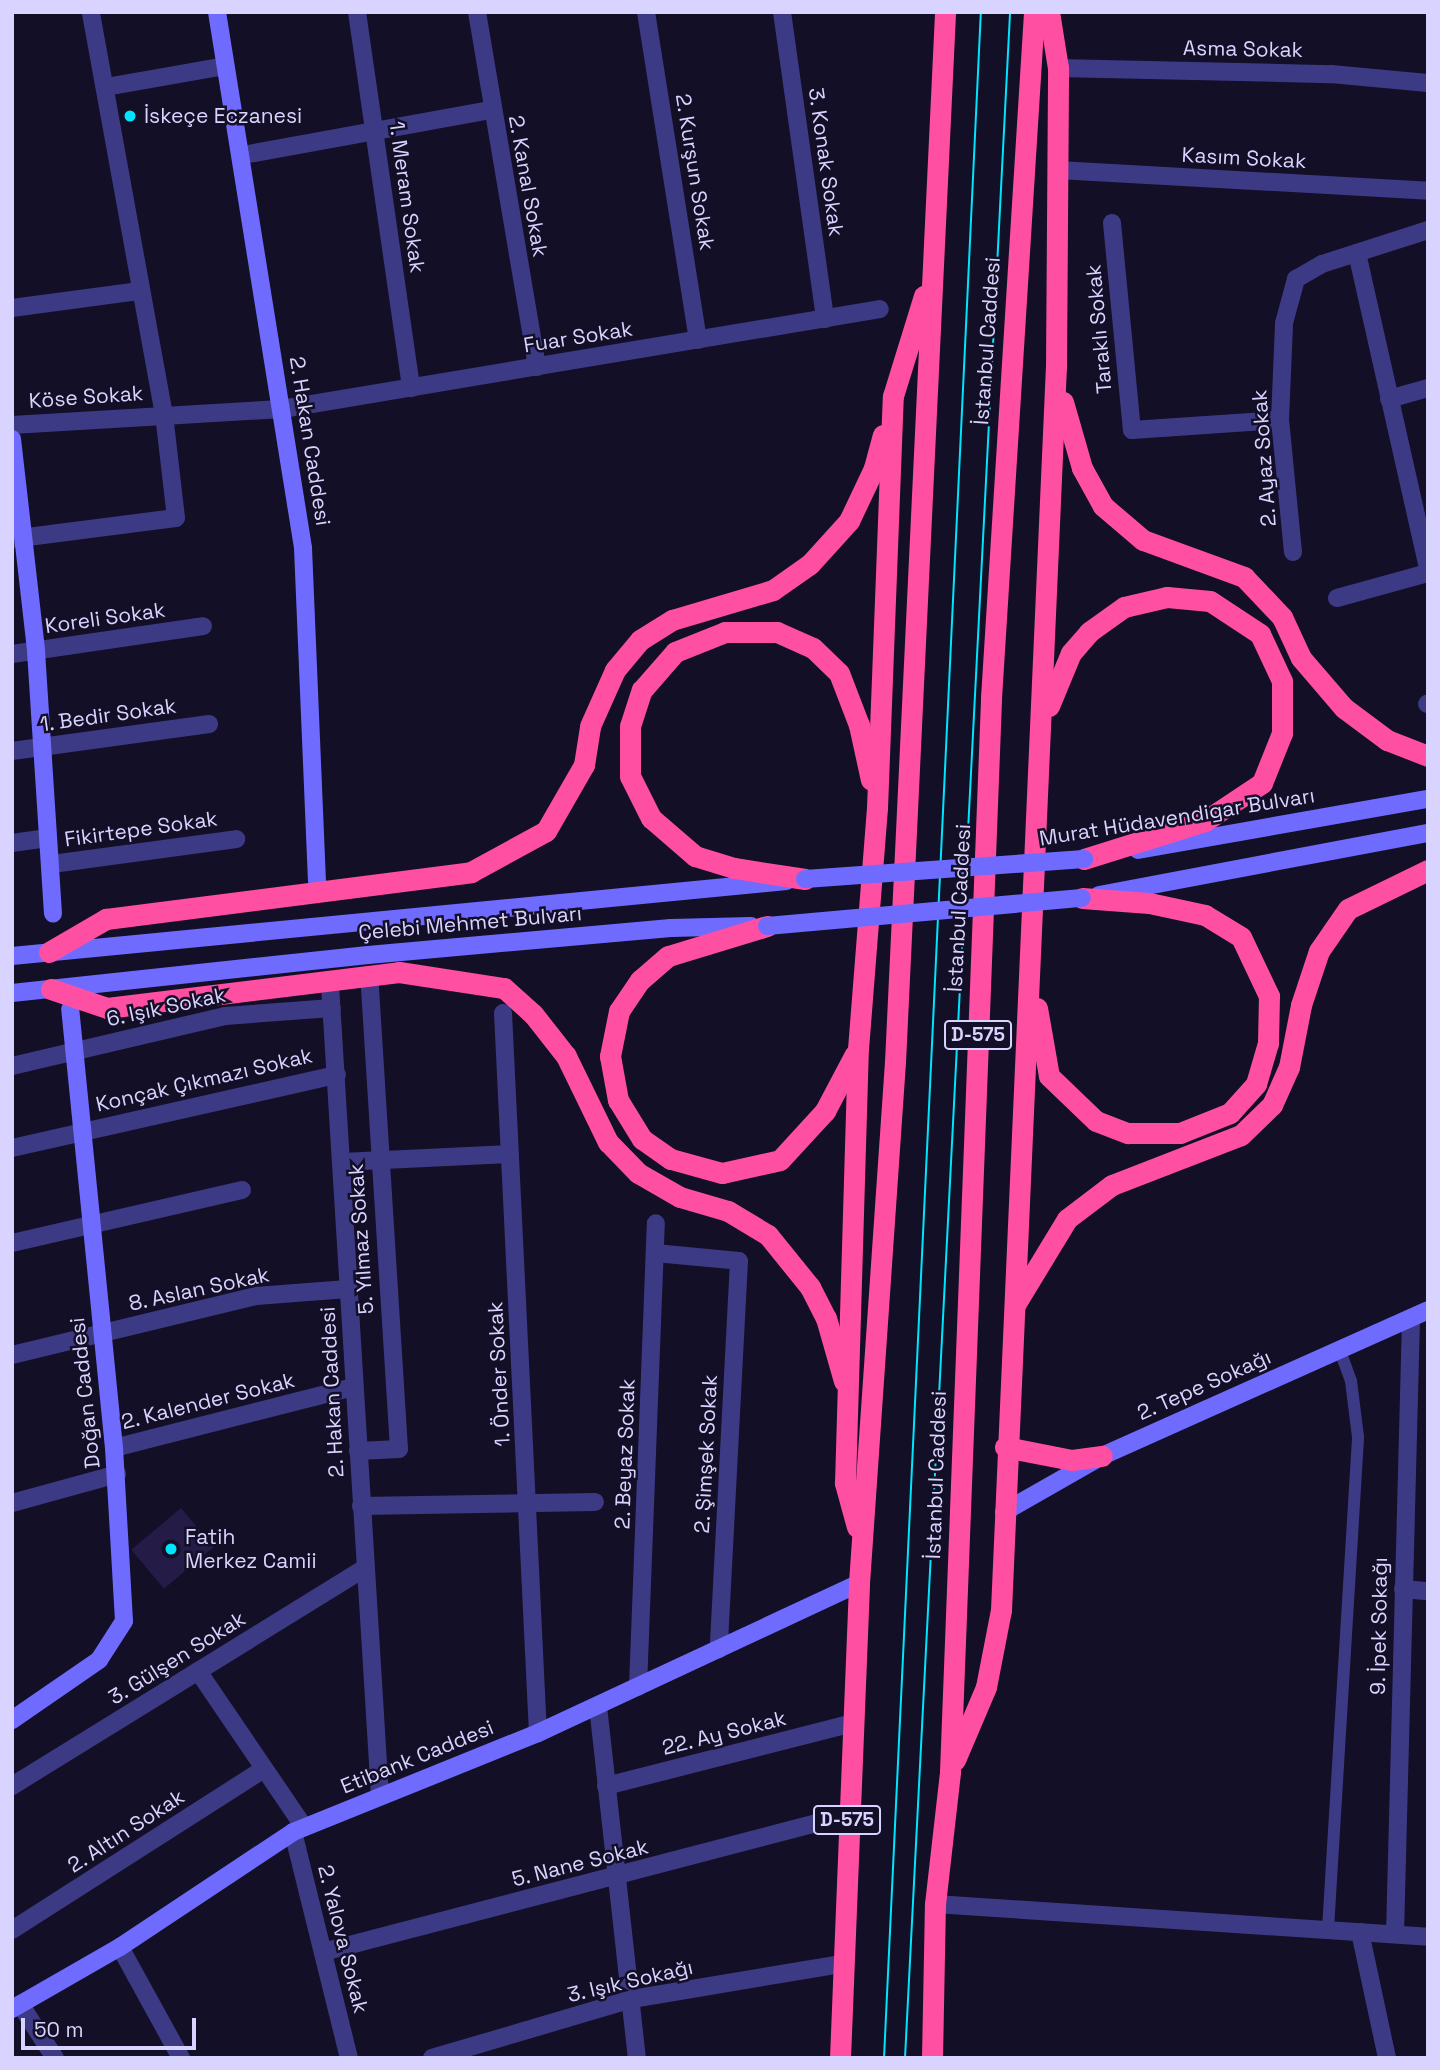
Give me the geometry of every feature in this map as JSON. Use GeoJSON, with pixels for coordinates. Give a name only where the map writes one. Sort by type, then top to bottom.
{"type":"FeatureCollection","features":[{"type":"Feature","properties":{"kind":"highway"},"geometry":{"type":"LineString","coordinates":[[859,1583],[895,1062],[945,12]]}},
{"type":"Feature","properties":{"kind":"highway","name":"İstanbul Caddesi"},"geometry":{"type":"LineString","coordinates":[[932,2058],[935,1904],[950,1772],[991,698],[1034,12]]}},
{"type":"Feature","properties":{"kind":"highway"},"geometry":{"type":"LineString","coordinates":[[950,1772],[986,1687],[1001,1610],[1005,1447],[1041,742],[1056,366],[1058,68],[1049,12]]}},
{"type":"Feature","properties":{"kind":"highway"},"geometry":{"type":"LineString","coordinates":[[48,952],[106,919],[471,872],[546,831],[584,765],[590,726],[615,670],[640,640],[672,620],[773,590],[810,564],[849,521],[874,468],[893,396],[934,267]]}},
{"type":"Feature","properties":{"kind":"highway"},"geometry":{"type":"LineString","coordinates":[[1056,366],[1068,428],[1082,468],[1104,506],[1143,540],[1244,577],[1283,617],[1301,658],[1344,708],[1387,740],[1428,756]]}},
{"type":"Feature","properties":{"kind":"highway"},"geometry":{"type":"LineString","coordinates":[[862,1542],[845,1483],[851,1405],[858,1049],[877,808],[893,396]]}},
{"type":"Feature","properties":{"kind":"highway"},"geometry":{"type":"LineString","coordinates":[[1041,742],[1053,690],[1071,653],[1089,632],[1124,607],[1167,597],[1210,601],[1260,634],[1282,681],[1282,733],[1262,783],[1205,821],[1084,859]]}},
{"type":"Feature","properties":{"kind":"highway"},"geometry":{"type":"LineString","coordinates":[[804,879],[734,868],[695,856],[652,818],[630,775],[630,726],[642,690],[675,652],[725,632],[777,632],[813,648],[839,673],[859,725],[877,808]]}},
{"type":"Feature","properties":{"kind":"highway"},"geometry":{"type":"LineString","coordinates":[[1014,1308],[1067,1219],[1112,1185],[1241,1135],[1272,1105],[1289,1067],[1301,1005],[1319,951],[1348,909],[1428,870]]}},
{"type":"Feature","properties":{"kind":"highway"},"geometry":{"type":"LineString","coordinates":[[1030,973],[1049,1076],[1096,1121],[1128,1133],[1180,1133],[1230,1113],[1256,1084],[1268,1043],[1269,996],[1241,937],[1205,915],[1149,903],[1082,898]]}},
{"type":"Feature","properties":{"kind":"highway"},"geometry":{"type":"LineString","coordinates":[[767,926],[668,956],[640,980],[619,1011],[610,1056],[618,1100],[642,1139],[671,1159],[723,1173],[780,1160],[825,1111],[858,1049]]}},
{"type":"Feature","properties":{"kind":"highway"},"geometry":{"type":"LineString","coordinates":[[51,989],[107,1008],[399,972],[504,988],[533,1014],[566,1056],[608,1142],[638,1173],[680,1197],[728,1211],[768,1235],[810,1287],[826,1318],[851,1405]]}},
{"type":"Feature","properties":{"kind":"highway"},"geometry":{"type":"LineString","coordinates":[[1005,1447],[1072,1460],[1102,1456]]}},
{"type":"Feature","properties":{"kind":"highway","name":"D-575"},"geometry":{"type":"LineString","coordinates":[[840,2058],[847,1815],[859,1583]]}},
{"type":"Feature","properties":{"kind":"main road","name":"2. Hakan Caddesi"},"geometry":{"type":"LineString","coordinates":[[217,12],[243,155],[303,548],[317,881]]}},
{"type":"Feature","properties":{"kind":"main road"},"geometry":{"type":"LineString","coordinates":[[12,439],[18,538],[36,651],[52,864],[53,913]]}},
{"type":"Feature","properties":{"kind":"main road","name":"Murat Hüdavendigar Bulvarı"},"geometry":{"type":"LineString","coordinates":[[931,870],[1084,859],[1428,799]]}},
{"type":"Feature","properties":{"kind":"main road"},"geometry":{"type":"LineString","coordinates":[[1082,898],[1428,833]]}},
{"type":"Feature","properties":{"kind":"main road","name":"Çelebi Mehmet Bulvarı"},"geometry":{"type":"LineString","coordinates":[[12,956],[804,879],[931,870]]}},
{"type":"Feature","properties":{"kind":"main road","name":"Çelebi Mehmet Bulvarı"},"geometry":{"type":"LineString","coordinates":[[12,993],[368,954],[671,928],[767,926],[1082,898]]}},
{"type":"Feature","properties":{"kind":"main road","name":"Doğan Caddesi"},"geometry":{"type":"LineString","coordinates":[[12,1720],[99,1660],[124,1621],[117,1474],[70,1009]]}},
{"type":"Feature","properties":{"kind":"main road","name":"2. Tepe Sokağı"},"geometry":{"type":"LineString","coordinates":[[1004,1512],[1102,1456],[1420,1314]]}},
{"type":"Feature","properties":{"kind":"main road","name":"Etibank Caddesi"},"geometry":{"type":"LineString","coordinates":[[16,2007],[120,1947],[299,1830],[538,1733],[859,1583]]}},
{"type":"Feature","properties":{"kind":"street"},"geometry":{"type":"LineString","coordinates":[[18,538],[176,518],[164,415],[92,12]]}},
{"type":"Feature","properties":{"kind":"street","name":"1. Meram Sokak"},"geometry":{"type":"LineString","coordinates":[[358,12],[411,387]]}},
{"type":"Feature","properties":{"kind":"street","name":"2. Kanal Sokak"},"geometry":{"type":"LineString","coordinates":[[477,12],[491,110],[537,366]]}},
{"type":"Feature","properties":{"kind":"street","name":"2. Kurşun Sokak"},"geometry":{"type":"LineString","coordinates":[[646,12],[698,340]]}},
{"type":"Feature","properties":{"kind":"street","name":"3. Konak Sokak"},"geometry":{"type":"LineString","coordinates":[[782,12],[825,319]]}},
{"type":"Feature","properties":{"kind":"street"},"geometry":{"type":"LineString","coordinates":[[106,87],[225,66]]}},
{"type":"Feature","properties":{"kind":"street","name":"Asma Sokak"},"geometry":{"type":"LineString","coordinates":[[1058,68],[1331,74],[1428,83]]}},
{"type":"Feature","properties":{"kind":"street"},"geometry":{"type":"LineString","coordinates":[[243,155],[491,110]]}},
{"type":"Feature","properties":{"kind":"street","name":"Kasım Sokak"},"geometry":{"type":"LineString","coordinates":[[1058,170],[1428,191]]}},
{"type":"Feature","properties":{"kind":"street","name":"Taraklı Sokak"},"geometry":{"type":"LineString","coordinates":[[1112,223],[1132,430],[1280,420]]}},
{"type":"Feature","properties":{"kind":"street"},"geometry":{"type":"LineString","coordinates":[[1428,230],[1357,253],[1428,567]]}},
{"type":"Feature","properties":{"kind":"street","name":"2. Ayaz Sokak"},"geometry":{"type":"LineString","coordinates":[[1293,552],[1280,420],[1284,323],[1296,279],[1357,253]]}},
{"type":"Feature","properties":{"kind":"street"},"geometry":{"type":"LineString","coordinates":[[12,308],[140,291]]}},
{"type":"Feature","properties":{"kind":"street","name":"Fuar Sokak"},"geometry":{"type":"LineString","coordinates":[[282,409],[880,309]]}},
{"type":"Feature","properties":{"kind":"street"},"geometry":{"type":"LineString","coordinates":[[1389,399],[1428,388]]}},
{"type":"Feature","properties":{"kind":"street","name":"Köse Sokak"},"geometry":{"type":"LineString","coordinates":[[12,425],[282,409]]}},
{"type":"Feature","properties":{"kind":"street"},"geometry":{"type":"LineString","coordinates":[[1337,598],[1428,573]]}},
{"type":"Feature","properties":{"kind":"street","name":"Koreli Sokak"},"geometry":{"type":"LineString","coordinates":[[12,654],[203,626]]}},
{"type":"Feature","properties":{"kind":"street","name":"1. Bedir Sokak"},"geometry":{"type":"LineString","coordinates":[[12,751],[209,724]]}},
{"type":"Feature","properties":{"kind":"street"},"geometry":{"type":"LineString","coordinates":[[12,842],[48,838]]}},
{"type":"Feature","properties":{"kind":"street","name":"Fikirtepe Sokak"},"geometry":{"type":"LineString","coordinates":[[52,864],[236,839]]}},
{"type":"Feature","properties":{"kind":"street","name":"5. Yılmaz Sokak"},"geometry":{"type":"LineString","coordinates":[[358,1451],[399,1449],[378,1160],[370,984]]}},
{"type":"Feature","properties":{"kind":"street","name":"2. Hakan Caddesi"},"geometry":{"type":"LineString","coordinates":[[330,985],[380,1795]]}},
{"type":"Feature","properties":{"kind":"street","name":"6. Işık Sokak"},"geometry":{"type":"LineString","coordinates":[[12,1066],[225,1016],[332,1008]]}},
{"type":"Feature","properties":{"kind":"street","name":"1. Önder Sokak"},"geometry":{"type":"LineString","coordinates":[[503,1013],[538,1733]]}},
{"type":"Feature","properties":{"kind":"street","name":"Konçak Çıkmazı Sokak"},"geometry":{"type":"LineString","coordinates":[[12,1147],[337,1075]]}},
{"type":"Feature","properties":{"kind":"street"},"geometry":{"type":"LineString","coordinates":[[341,1162],[510,1154]]}},
{"type":"Feature","properties":{"kind":"street"},"geometry":{"type":"LineString","coordinates":[[12,1244],[91,1223],[242,1190]]}},
{"type":"Feature","properties":{"kind":"street","name":"2. Beyaz Sokak"},"geometry":{"type":"LineString","coordinates":[[638,1687],[656,1223]]}},
{"type":"Feature","properties":{"kind":"street","name":"2. Şimşek Sokak"},"geometry":{"type":"LineString","coordinates":[[655,1253],[739,1261],[719,1649]]}},
{"type":"Feature","properties":{"kind":"street","name":"8. Aslan Sokak"},"geometry":{"type":"LineString","coordinates":[[12,1354],[257,1296],[348,1289]]}},
{"type":"Feature","properties":{"kind":"street","name":"9. İpek Sokağı"},"geometry":{"type":"LineString","coordinates":[[1395,1934],[1403,1589],[1420,1314]]}},
{"type":"Feature","properties":{"kind":"street","name":"2. Kalender Sokak"},"geometry":{"type":"LineString","coordinates":[[114,1448],[354,1387]]}},
{"type":"Feature","properties":{"kind":"street"},"geometry":{"type":"LineString","coordinates":[[12,1503],[117,1474]]}},
{"type":"Feature","properties":{"kind":"street"},"geometry":{"type":"LineString","coordinates":[[361,1506],[595,1502]]}},
{"type":"Feature","properties":{"kind":"street","name":"3. Gülşen Sokak"},"geometry":{"type":"LineString","coordinates":[[12,1786],[365,1568]]}},
{"type":"Feature","properties":{"kind":"street"},"geometry":{"type":"LineString","coordinates":[[1403,1589],[1428,1591]]}},
{"type":"Feature","properties":{"kind":"street"},"geometry":{"type":"LineString","coordinates":[[198,1671],[264,1769],[299,1830]]}},
{"type":"Feature","properties":{"kind":"street"},"geometry":{"type":"LineString","coordinates":[[598,1706],[637,2058]]}},
{"type":"Feature","properties":{"kind":"street","name":"22. Ay Sokak"},"geometry":{"type":"LineString","coordinates":[[606,1786],[853,1723]]}},
{"type":"Feature","properties":{"kind":"street","name":"2. Altın Sokak"},"geometry":{"type":"LineString","coordinates":[[12,1930],[264,1769]]}},
{"type":"Feature","properties":{"kind":"street","name":"5. Nane Sokak"},"geometry":{"type":"LineString","coordinates":[[323,1952],[616,1878],[847,1815]]}},
{"type":"Feature","properties":{"kind":"street","name":"2. Yalova Sokak"},"geometry":{"type":"LineString","coordinates":[[299,1830],[323,1952],[349,2058]]}},
{"type":"Feature","properties":{"kind":"street"},"geometry":{"type":"LineString","coordinates":[[935,1904],[1428,1937]]}},
{"type":"Feature","properties":{"kind":"street"},"geometry":{"type":"LineString","coordinates":[[1360,1932],[1387,2058]]}},
{"type":"Feature","properties":{"kind":"street"},"geometry":{"type":"LineString","coordinates":[[120,1947],[181,2058]]}},
{"type":"Feature","properties":{"kind":"street","name":"3. Işık Sokağı"},"geometry":{"type":"LineString","coordinates":[[432,2058],[632,1999],[842,1964]]}},
{"type":"Feature","properties":{"kind":"street"},"geometry":{"type":"LineString","coordinates":[[16,2007],[55,2058]]}},
{"type":"Feature","properties":{"kind":"lane"},"geometry":{"type":"LineString","coordinates":[[1328,1929],[1358,1437],[1351,1381],[1340,1349]]}},
{"type":"Feature","properties":{"kind":"building","name":"Fatih Merkez Camii"},"geometry":{"type":"Polygon","coordinates":[[[181,1508],[214,1547],[164,1589],[131,1550],[181,1508]]]}},
{"type":"Feature","properties":{"kind":"tram line"},"geometry":{"type":"LineString","coordinates":[[884,2058],[981,12]]}},
{"type":"Feature","properties":{"kind":"tram line"},"geometry":{"type":"LineString","coordinates":[[905,2058],[1010,12]]}},
{"type":"Feature","properties":{"kind":"place","name":"İskeçe Eczanesi"},"geometry":{"type":"Point","coordinates":[130,116]}},
{"type":"Feature","properties":{"kind":"place","name":"Fatih Merkez Camii"},"geometry":{"type":"Point","coordinates":[171,1549]}}]}
